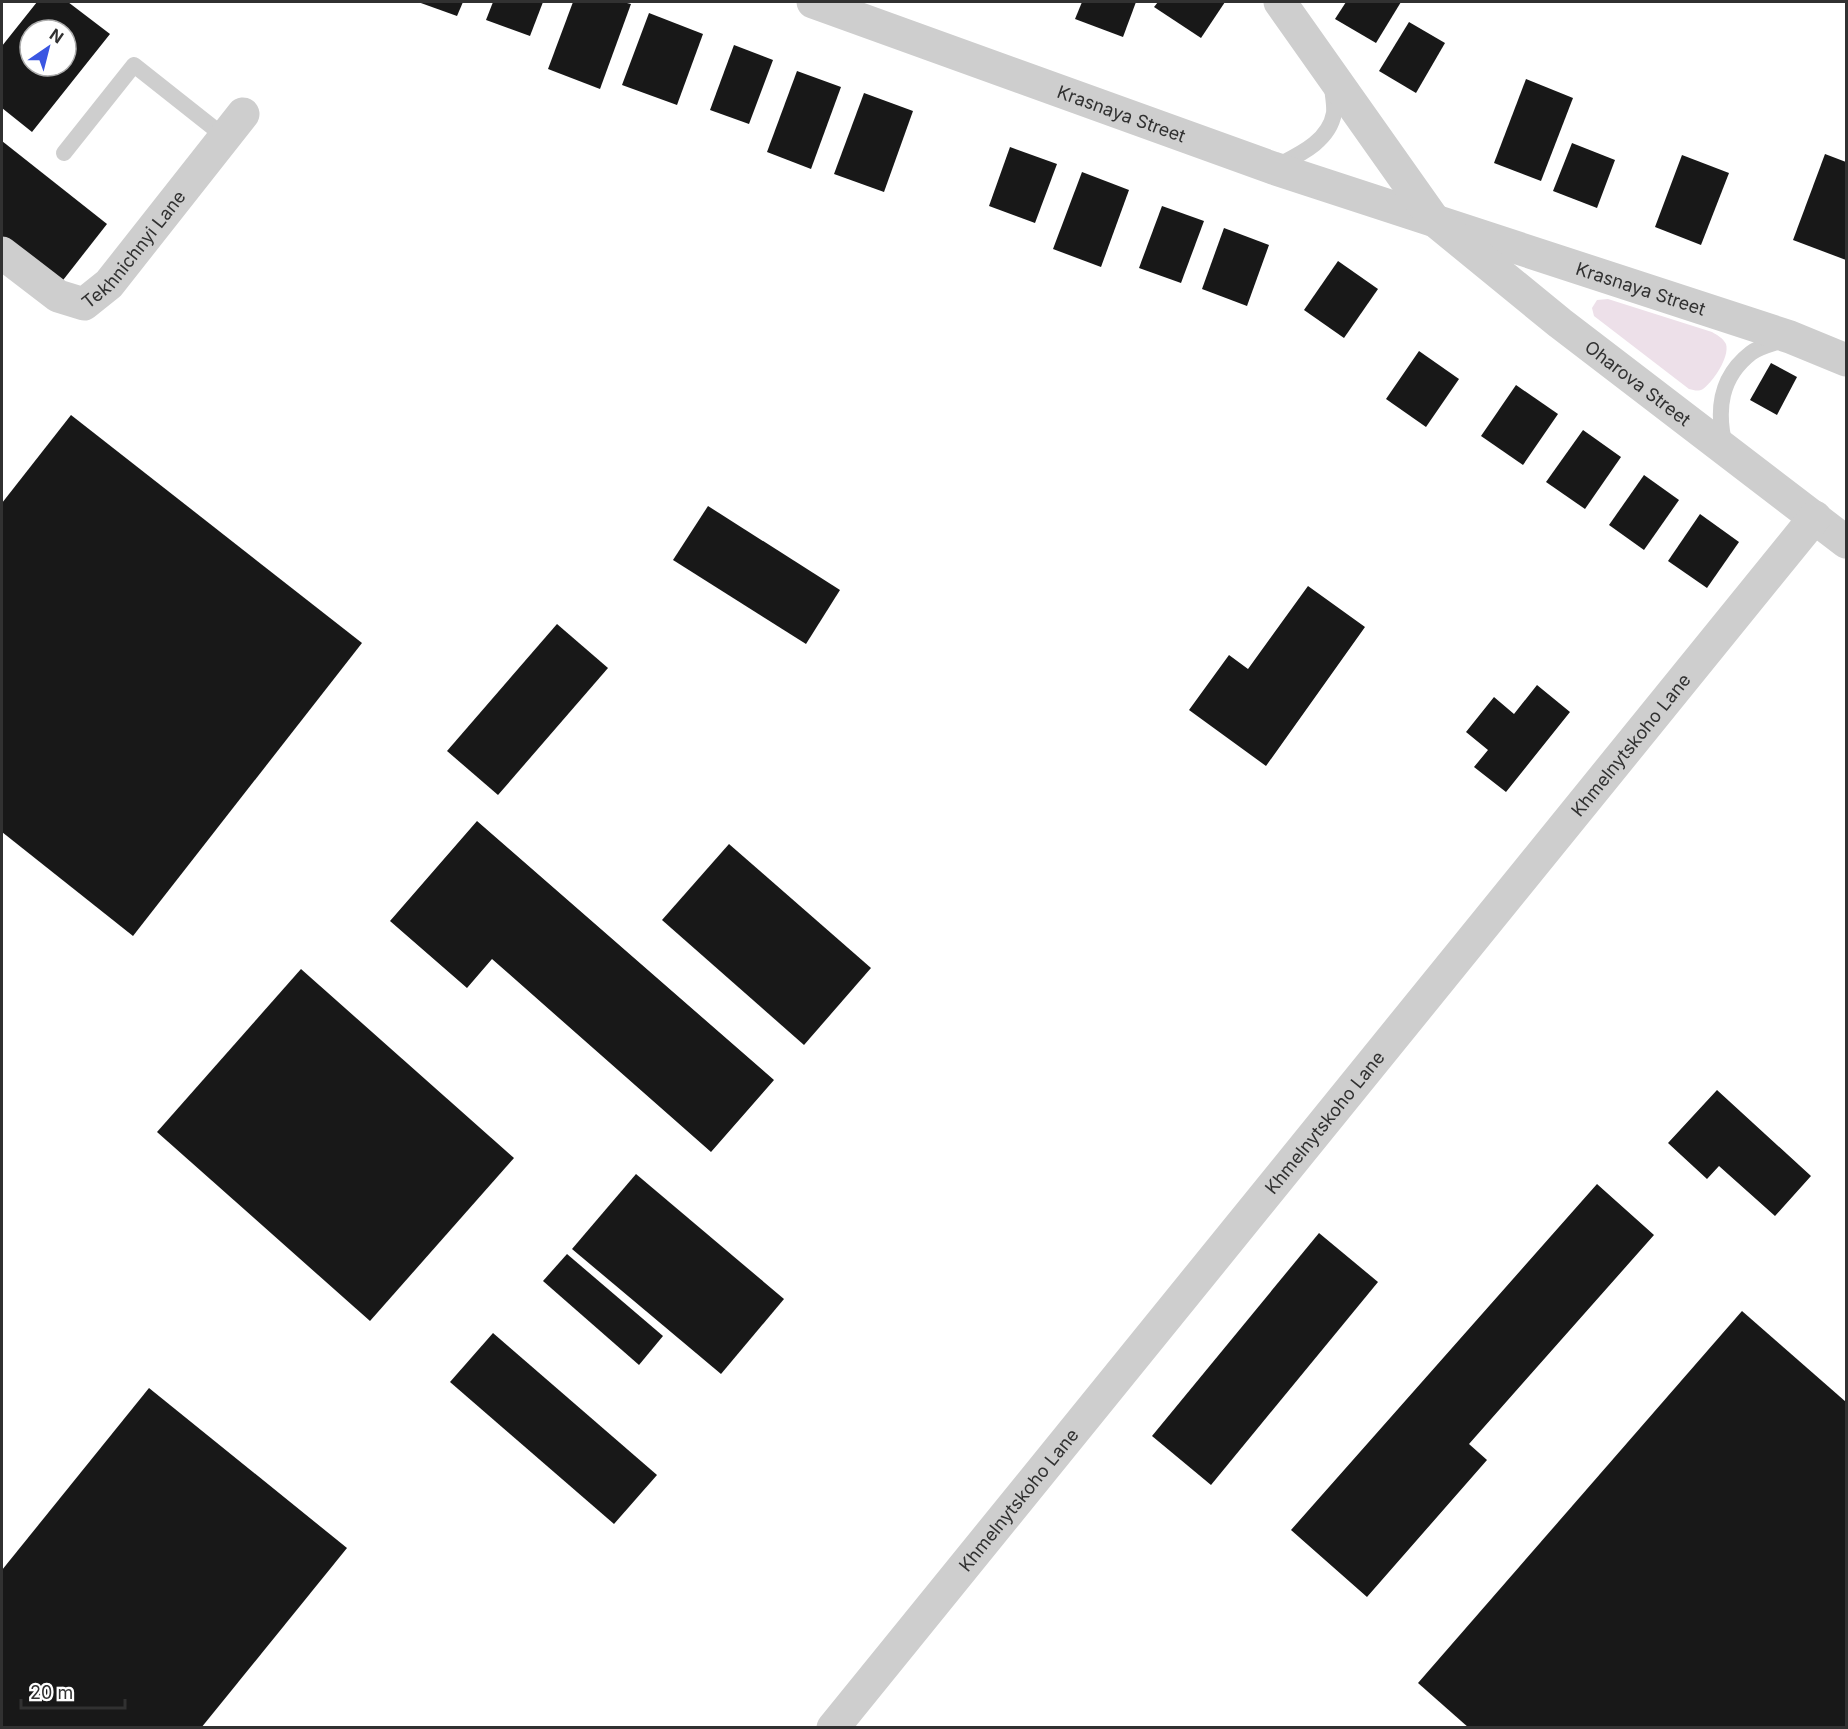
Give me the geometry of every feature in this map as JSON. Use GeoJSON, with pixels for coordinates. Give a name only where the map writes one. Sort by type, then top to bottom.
{"type":"FeatureCollection","features":[{"type":"Feature","properties":{"kind":"street","name":"Krasnaya Street"},"geometry":{"type":"LineString","coordinates":[[813,2],[1273,168],[1790,337],[1846,360]]}},
{"type":"Feature","properties":{"kind":"street"},"geometry":{"type":"LineString","coordinates":[[1281,2],[1331,77],[1434,220]]}},
{"type":"Feature","properties":{"kind":"street","name":"Tekhnichnyi Lane"},"geometry":{"type":"LineString","coordinates":[[2,253],[58,296],[84,304],[109,284],[234,125]]}},
{"type":"Feature","properties":{"kind":"street","name":"Oharova Street"},"geometry":{"type":"LineString","coordinates":[[1434,220],[1560,323],[1846,542]]}},
{"type":"Feature","properties":{"kind":"street","name":"Khmelnytskoho Lane"},"geometry":{"type":"LineString","coordinates":[[833,1728],[1815,517]]}},
{"type":"Feature","properties":{"kind":"lane"},"geometry":{"type":"LineString","coordinates":[[64,153],[134,65],[234,125]]}},
{"type":"Feature","properties":{"kind":"lane"},"geometry":{"type":"LineString","coordinates":[[1273,168],[1303,152],[1322,138],[1334,114],[1331,77]]}},
{"type":"Feature","properties":{"kind":"lane"},"geometry":{"type":"LineString","coordinates":[[1725,449],[1719,425],[1720,400],[1731,374],[1753,352],[1790,337]]}},
{"type":"Feature","properties":{"kind":"shaded area"},"geometry":{"type":"Polygon","coordinates":[[[1608,299],[1712,332],[1720,337],[1727,349],[1726,356],[1716,375],[1703,389],[1698,391],[1689,389],[1594,316],[1592,308],[1597,300],[1608,299]]]}},
{"type":"Feature","properties":{"kind":"building"},"geometry":{"type":"Polygon","coordinates":[[[37,2],[68,2],[110,34],[78,74],[78,18],[24,18],[37,2]]]}},
{"type":"Feature","properties":{"kind":"building"},"geometry":{"type":"Polygon","coordinates":[[[418,2],[463,2],[457,16],[418,2]]]}},
{"type":"Feature","properties":{"kind":"building"},"geometry":{"type":"Polygon","coordinates":[[[493,2],[543,2],[530,36],[486,20],[493,2]]]}},
{"type":"Feature","properties":{"kind":"building"},"geometry":{"type":"Polygon","coordinates":[[[573,2],[631,4],[600,89],[548,69],[573,2]]]}},
{"type":"Feature","properties":{"kind":"building"},"geometry":{"type":"Polygon","coordinates":[[[1082,2],[1136,2],[1123,37],[1075,19],[1082,2]]]}},
{"type":"Feature","properties":{"kind":"building"},"geometry":{"type":"Polygon","coordinates":[[[1158,2],[1225,2],[1201,38],[1154,7],[1158,2]]]}},
{"type":"Feature","properties":{"kind":"building"},"geometry":{"type":"Polygon","coordinates":[[[1346,2],[1401,2],[1376,43],[1335,19],[1346,2]]]}},
{"type":"Feature","properties":{"kind":"building"},"geometry":{"type":"Polygon","coordinates":[[[649,13],[703,34],[677,105],[622,85],[649,13]]]}},
{"type":"Feature","properties":{"kind":"building"},"geometry":{"type":"Polygon","coordinates":[[[1409,22],[1445,43],[1416,93],[1379,71],[1409,22]]]}},
{"type":"Feature","properties":{"kind":"building"},"geometry":{"type":"Polygon","coordinates":[[[18,26],[18,78],[75,78],[32,132],[2,108],[2,46],[18,26]]]}},
{"type":"Feature","properties":{"kind":"building"},"geometry":{"type":"Polygon","coordinates":[[[734,45],[773,60],[749,124],[710,110],[734,45]]]}},
{"type":"Feature","properties":{"kind":"building"},"geometry":{"type":"Polygon","coordinates":[[[797,71],[841,87],[811,169],[767,152],[797,71]]]}},
{"type":"Feature","properties":{"kind":"building"},"geometry":{"type":"Polygon","coordinates":[[[1526,79],[1573,98],[1541,181],[1494,163],[1526,79]]]}},
{"type":"Feature","properties":{"kind":"building"},"geometry":{"type":"Polygon","coordinates":[[[864,93],[913,111],[884,192],[834,174],[864,93]]]}},
{"type":"Feature","properties":{"kind":"building"},"geometry":{"type":"Polygon","coordinates":[[[2,141],[107,224],[60,284],[2,238],[2,141]]]}},
{"type":"Feature","properties":{"kind":"building"},"geometry":{"type":"Polygon","coordinates":[[[1572,143],[1615,160],[1597,208],[1553,191],[1572,143]]]}},
{"type":"Feature","properties":{"kind":"building"},"geometry":{"type":"Polygon","coordinates":[[[1010,147],[1057,164],[1035,223],[989,206],[1010,147]]]}},
{"type":"Feature","properties":{"kind":"building"},"geometry":{"type":"Polygon","coordinates":[[[1825,154],[1846,162],[1846,260],[1793,240],[1825,154]]]}},
{"type":"Feature","properties":{"kind":"building"},"geometry":{"type":"Polygon","coordinates":[[[1682,155],[1729,173],[1701,245],[1655,227],[1682,155]]]}},
{"type":"Feature","properties":{"kind":"building"},"geometry":{"type":"Polygon","coordinates":[[[1082,172],[1129,190],[1101,267],[1053,249],[1082,172]]]}},
{"type":"Feature","properties":{"kind":"building"},"geometry":{"type":"Polygon","coordinates":[[[1162,206],[1204,221],[1181,283],[1139,268],[1162,206]]]}},
{"type":"Feature","properties":{"kind":"building"},"geometry":{"type":"Polygon","coordinates":[[[1224,228],[1269,245],[1247,306],[1202,289],[1224,228]]]}},
{"type":"Feature","properties":{"kind":"building"},"geometry":{"type":"Polygon","coordinates":[[[1338,261],[1378,289],[1344,338],[1304,310],[1338,261]]]}},
{"type":"Feature","properties":{"kind":"building"},"geometry":{"type":"Polygon","coordinates":[[[1419,351],[1459,379],[1426,427],[1386,399],[1419,351]]]}},
{"type":"Feature","properties":{"kind":"building"},"geometry":{"type":"Polygon","coordinates":[[[1771,363],[1797,377],[1777,415],[1750,400],[1771,363]]]}},
{"type":"Feature","properties":{"kind":"building"},"geometry":{"type":"Polygon","coordinates":[[[1516,385],[1558,414],[1523,465],[1481,436],[1516,385]]]}},
{"type":"Feature","properties":{"kind":"building"},"geometry":{"type":"Polygon","coordinates":[[[71,415],[362,643],[133,936],[2,832],[2,503],[71,415]]]}},
{"type":"Feature","properties":{"kind":"building"},"geometry":{"type":"Polygon","coordinates":[[[1583,430],[1621,457],[1585,509],[1546,482],[1583,430]]]}},
{"type":"Feature","properties":{"kind":"building"},"geometry":{"type":"Polygon","coordinates":[[[1644,475],[1679,500],[1644,550],[1609,525],[1644,475]]]}},
{"type":"Feature","properties":{"kind":"building"},"geometry":{"type":"Polygon","coordinates":[[[708,506],[840,590],[806,644],[673,560],[708,506]]]}},
{"type":"Feature","properties":{"kind":"building"},"geometry":{"type":"Polygon","coordinates":[[[1700,514],[1739,542],[1707,588],[1668,561],[1700,514]]]}},
{"type":"Feature","properties":{"kind":"building"},"geometry":{"type":"Polygon","coordinates":[[[1308,586],[1365,627],[1266,766],[1189,710],[1229,655],[1248,669],[1308,586]]]}},
{"type":"Feature","properties":{"kind":"building"},"geometry":{"type":"Polygon","coordinates":[[[557,624],[608,668],[498,795],[447,751],[557,624]]]}},
{"type":"Feature","properties":{"kind":"building"},"geometry":{"type":"Polygon","coordinates":[[[1537,685],[1570,712],[1506,792],[1474,767],[1488,750],[1466,732],[1494,697],[1514,714],[1537,685]]]}},
{"type":"Feature","properties":{"kind":"building"},"geometry":{"type":"Polygon","coordinates":[[[477,821],[774,1080],[711,1152],[492,959],[467,988],[390,921],[477,821]]]}},
{"type":"Feature","properties":{"kind":"building"},"geometry":{"type":"Polygon","coordinates":[[[729,844],[871,968],[804,1045],[662,920],[729,844]]]}},
{"type":"Feature","properties":{"kind":"building"},"geometry":{"type":"Polygon","coordinates":[[[301,969],[514,1158],[370,1321],[157,1132],[301,969]]]}},
{"type":"Feature","properties":{"kind":"building"},"geometry":{"type":"Polygon","coordinates":[[[1717,1090],[1811,1176],[1775,1216],[1719,1166],[1707,1179],[1668,1143],[1717,1090]]]}},
{"type":"Feature","properties":{"kind":"building"},"geometry":{"type":"Polygon","coordinates":[[[636,1174],[784,1299],[721,1374],[572,1249],[636,1174]]]}},
{"type":"Feature","properties":{"kind":"building"},"geometry":{"type":"Polygon","coordinates":[[[1597,1184],[1654,1235],[1469,1444],[1487,1460],[1367,1597],[1291,1530],[1597,1184]]]}},
{"type":"Feature","properties":{"kind":"building"},"geometry":{"type":"Polygon","coordinates":[[[1319,1233],[1378,1282],[1211,1485],[1152,1436],[1319,1233]]]}},
{"type":"Feature","properties":{"kind":"building"},"geometry":{"type":"Polygon","coordinates":[[[567,1254],[663,1336],[639,1365],[543,1281],[567,1254]]]}},
{"type":"Feature","properties":{"kind":"building"},"geometry":{"type":"Polygon","coordinates":[[[1742,1311],[1846,1402],[1846,1728],[1469,1728],[1418,1683],[1742,1311]]]}},
{"type":"Feature","properties":{"kind":"building"},"geometry":{"type":"Polygon","coordinates":[[[493,1333],[657,1475],[614,1524],[450,1382],[493,1333]]]}},
{"type":"Feature","properties":{"kind":"building"},"geometry":{"type":"Polygon","coordinates":[[[149,1388],[347,1548],[201,1728],[2,1728],[2,1570],[149,1388]]]}}]}
